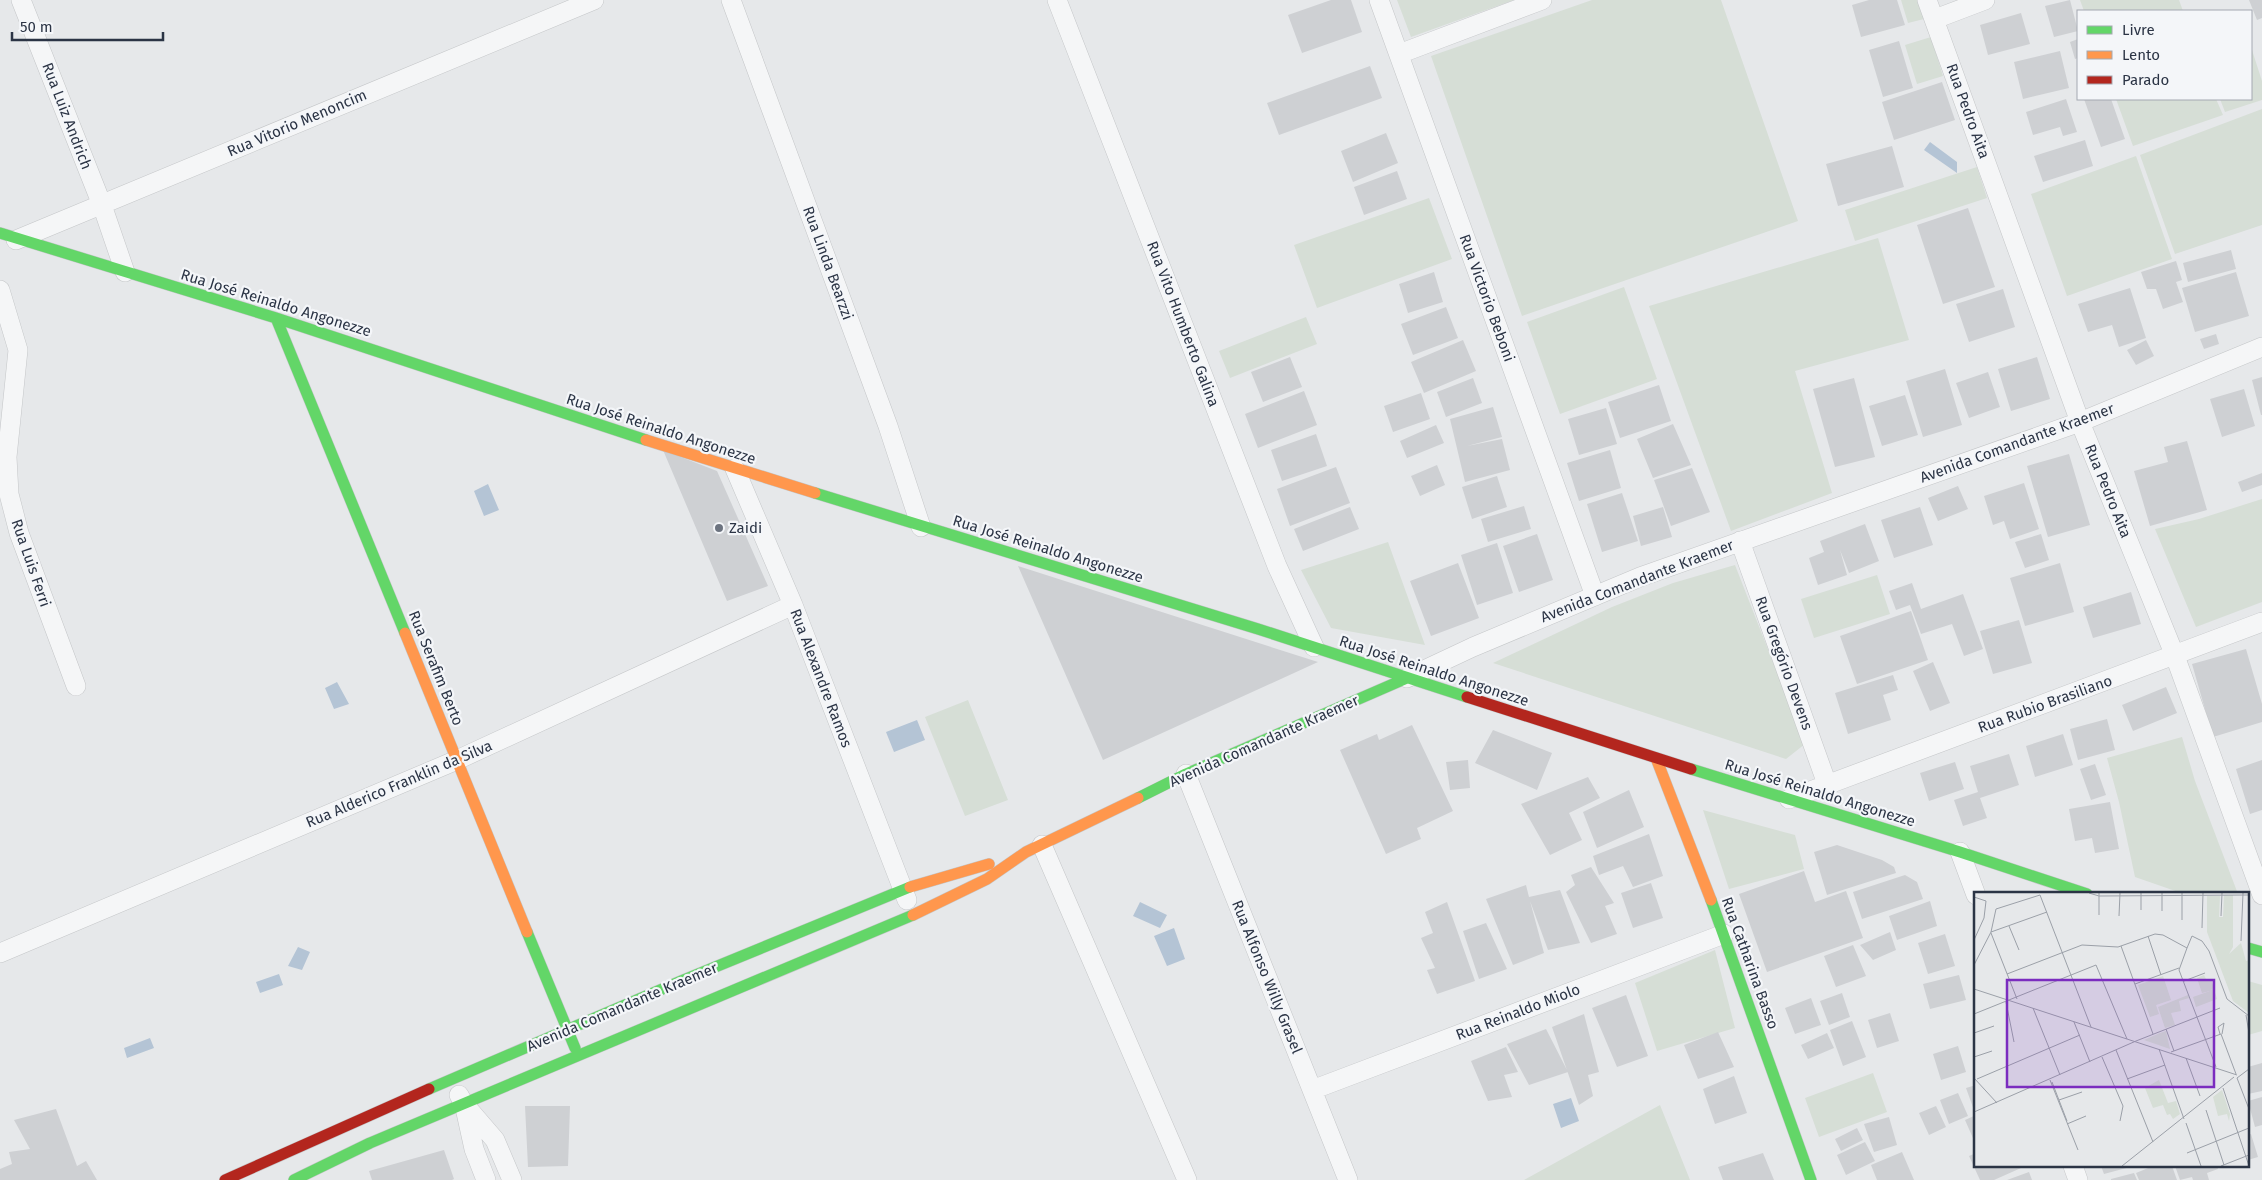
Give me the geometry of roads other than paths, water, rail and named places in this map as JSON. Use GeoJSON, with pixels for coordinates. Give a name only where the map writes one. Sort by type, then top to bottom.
{"type":"FeatureCollection","features":[{"type":"Feature","properties":{"kind":"main road","name":"Rua José Reinaldo Angonezze"},"geometry":{"type":"LineString","coordinates":[[6,239],[125,272],[276,318],[735,469],[1314,647],[1656,758],[1960,852],[2081,892]]}},
{"type":"Feature","properties":{"kind":"main road","name":"Rua Serafim Berto"},"geometry":{"type":"LineString","coordinates":[[276,318],[578,1056]]}},
{"type":"Feature","properties":{"kind":"main road","name":"Avenida Comandante Kraemer"},"geometry":{"type":"LineString","coordinates":[[294,1180],[365,1132],[450,1079],[567,1030],[687,995],[810,944],[913,915],[988,879],[1034,848],[1186,774],[1407,678]]}},
{"type":"Feature","properties":{"kind":"main road","name":"Rua Catharina Basso"},"geometry":{"type":"LineString","coordinates":[[1656,758],[1724,934],[1811,1180]]}},
{"type":"Feature","properties":{"kind":"main road","name":"Avenida Comandante Kraemer"},"geometry":{"type":"LineString","coordinates":[[225,1180],[365,1132],[464,1104],[578,1056],[687,995],[810,944],[904,889],[1034,848]]}},
{"type":"Feature","properties":{"kind":"street","name":"Rua Luiz Andrich"},"geometry":{"type":"LineString","coordinates":[[21,0],[102,205],[125,272]]}},
{"type":"Feature","properties":{"kind":"street","name":"Rua Vitorio Menoncim"},"geometry":{"type":"LineString","coordinates":[[6,239],[102,205],[594,0]]}},
{"type":"Feature","properties":{"kind":"street","name":"Rua Linda Bearzzi"},"geometry":{"type":"LineString","coordinates":[[731,0],[888,426],[921,527]]}},
{"type":"Feature","properties":{"kind":"street","name":"Rua Vito Humberto Galina"},"geometry":{"type":"LineString","coordinates":[[1057,0],[1277,566],[1314,647]]}},
{"type":"Feature","properties":{"kind":"street","name":"Rua Victorio Beboni"},"geometry":{"type":"LineString","coordinates":[[1379,0],[1595,596]]}},
{"type":"Feature","properties":{"kind":"street"},"geometry":{"type":"LineString","coordinates":[[1399,54],[1542,0]]}},
{"type":"Feature","properties":{"kind":"street","name":"Rua Pedro Aita"},"geometry":{"type":"LineString","coordinates":[[1927,0],[2080,422],[2175,656],[2262,895]]}},
{"type":"Feature","properties":{"kind":"street"},"geometry":{"type":"LineString","coordinates":[[1935,20],[1985,0]]}},
{"type":"Feature","properties":{"kind":"street","name":"Rua Luis Ferri"},"geometry":{"type":"LineString","coordinates":[[0,290],[18,350],[7,457],[9,494],[19,533],[76,686]]}},
{"type":"Feature","properties":{"kind":"street","name":"Avenida Comandante Kraemer"},"geometry":{"type":"LineString","coordinates":[[1407,678],[1595,596],[1740,541],[2080,422],[2262,347]]}},
{"type":"Feature","properties":{"kind":"street","name":"Rua Alexandre Ramos"},"geometry":{"type":"LineString","coordinates":[[735,469],[792,605],[913,915]]}},
{"type":"Feature","properties":{"kind":"street","name":"Rua Gregório Devens"},"geometry":{"type":"LineString","coordinates":[[1740,541],[1828,784]]}},
{"type":"Feature","properties":{"kind":"street","name":"Rua Alderico Franklin da Silva"},"geometry":{"type":"LineString","coordinates":[[0,952],[457,760],[792,605]]}},
{"type":"Feature","properties":{"kind":"street","name":"Rua Rubio Brasiliano"},"geometry":{"type":"LineString","coordinates":[[1789,799],[2262,622]]}},
{"type":"Feature","properties":{"kind":"street","name":"Rua Alfonso Willy Grasel"},"geometry":{"type":"LineString","coordinates":[[1186,774],[1348,1180]]}},
{"type":"Feature","properties":{"kind":"street"},"geometry":{"type":"LineString","coordinates":[[1034,848],[1187,1180]]}},
{"type":"Feature","properties":{"kind":"street"},"geometry":{"type":"LineString","coordinates":[[1960,852],[1975,892]]}},
{"type":"Feature","properties":{"kind":"street","name":"Rua Reinaldo Miolo"},"geometry":{"type":"LineString","coordinates":[[1312,1090],[1724,934]]}},
{"type":"Feature","properties":{"kind":"street"},"geometry":{"type":"LineString","coordinates":[[450,1079],[464,1104],[496,1140],[512,1180]]}},
{"type":"Feature","properties":{"kind":"street"},"geometry":{"type":"LineString","coordinates":[[464,1104],[474,1149],[486,1180]]}},
{"type":"Feature","properties":{"kind":"street"},"geometry":{"type":"LineString","coordinates":[[2074,1168],[2078,1180]]}},
{"type":"Feature","properties":{"kind":"water"},"geometry":{"type":"Polygon","coordinates":[[[1930,142],[1957,162],[1957,173],[1924,150],[1930,142]]]}},
{"type":"Feature","properties":{"kind":"water"},"geometry":{"type":"Polygon","coordinates":[[[488,484],[499,510],[484,516],[474,491],[488,484]]]}},
{"type":"Feature","properties":{"kind":"water"},"geometry":{"type":"Polygon","coordinates":[[[337,682],[349,704],[334,709],[325,688],[337,682]]]}},
{"type":"Feature","properties":{"kind":"water"},"geometry":{"type":"Polygon","coordinates":[[[917,720],[925,740],[894,752],[886,732],[917,720]]]}},
{"type":"Feature","properties":{"kind":"water"},"geometry":{"type":"Polygon","coordinates":[[[1140,902],[1167,915],[1160,928],[1133,916],[1140,902]]]}},
{"type":"Feature","properties":{"kind":"water"},"geometry":{"type":"Polygon","coordinates":[[[1174,928],[1185,959],[1167,966],[1154,936],[1174,928]]]}},
{"type":"Feature","properties":{"kind":"water"},"geometry":{"type":"Polygon","coordinates":[[[298,947],[310,952],[302,970],[288,966],[298,947]]]}},
{"type":"Feature","properties":{"kind":"water"},"geometry":{"type":"Polygon","coordinates":[[[279,974],[283,985],[260,993],[256,982],[279,974]]]}},
{"type":"Feature","properties":{"kind":"water"},"geometry":{"type":"Polygon","coordinates":[[[150,1038],[154,1048],[127,1058],[124,1048],[150,1038]]]}},
{"type":"Feature","properties":{"kind":"water"},"geometry":{"type":"Polygon","coordinates":[[[1571,1098],[1579,1121],[1561,1128],[1553,1104],[1571,1098]]]}},
{"type":"Feature","properties":{"kind":"place","name":"Zaidi"},"geometry":{"type":"Point","coordinates":[719,528]}}]}
